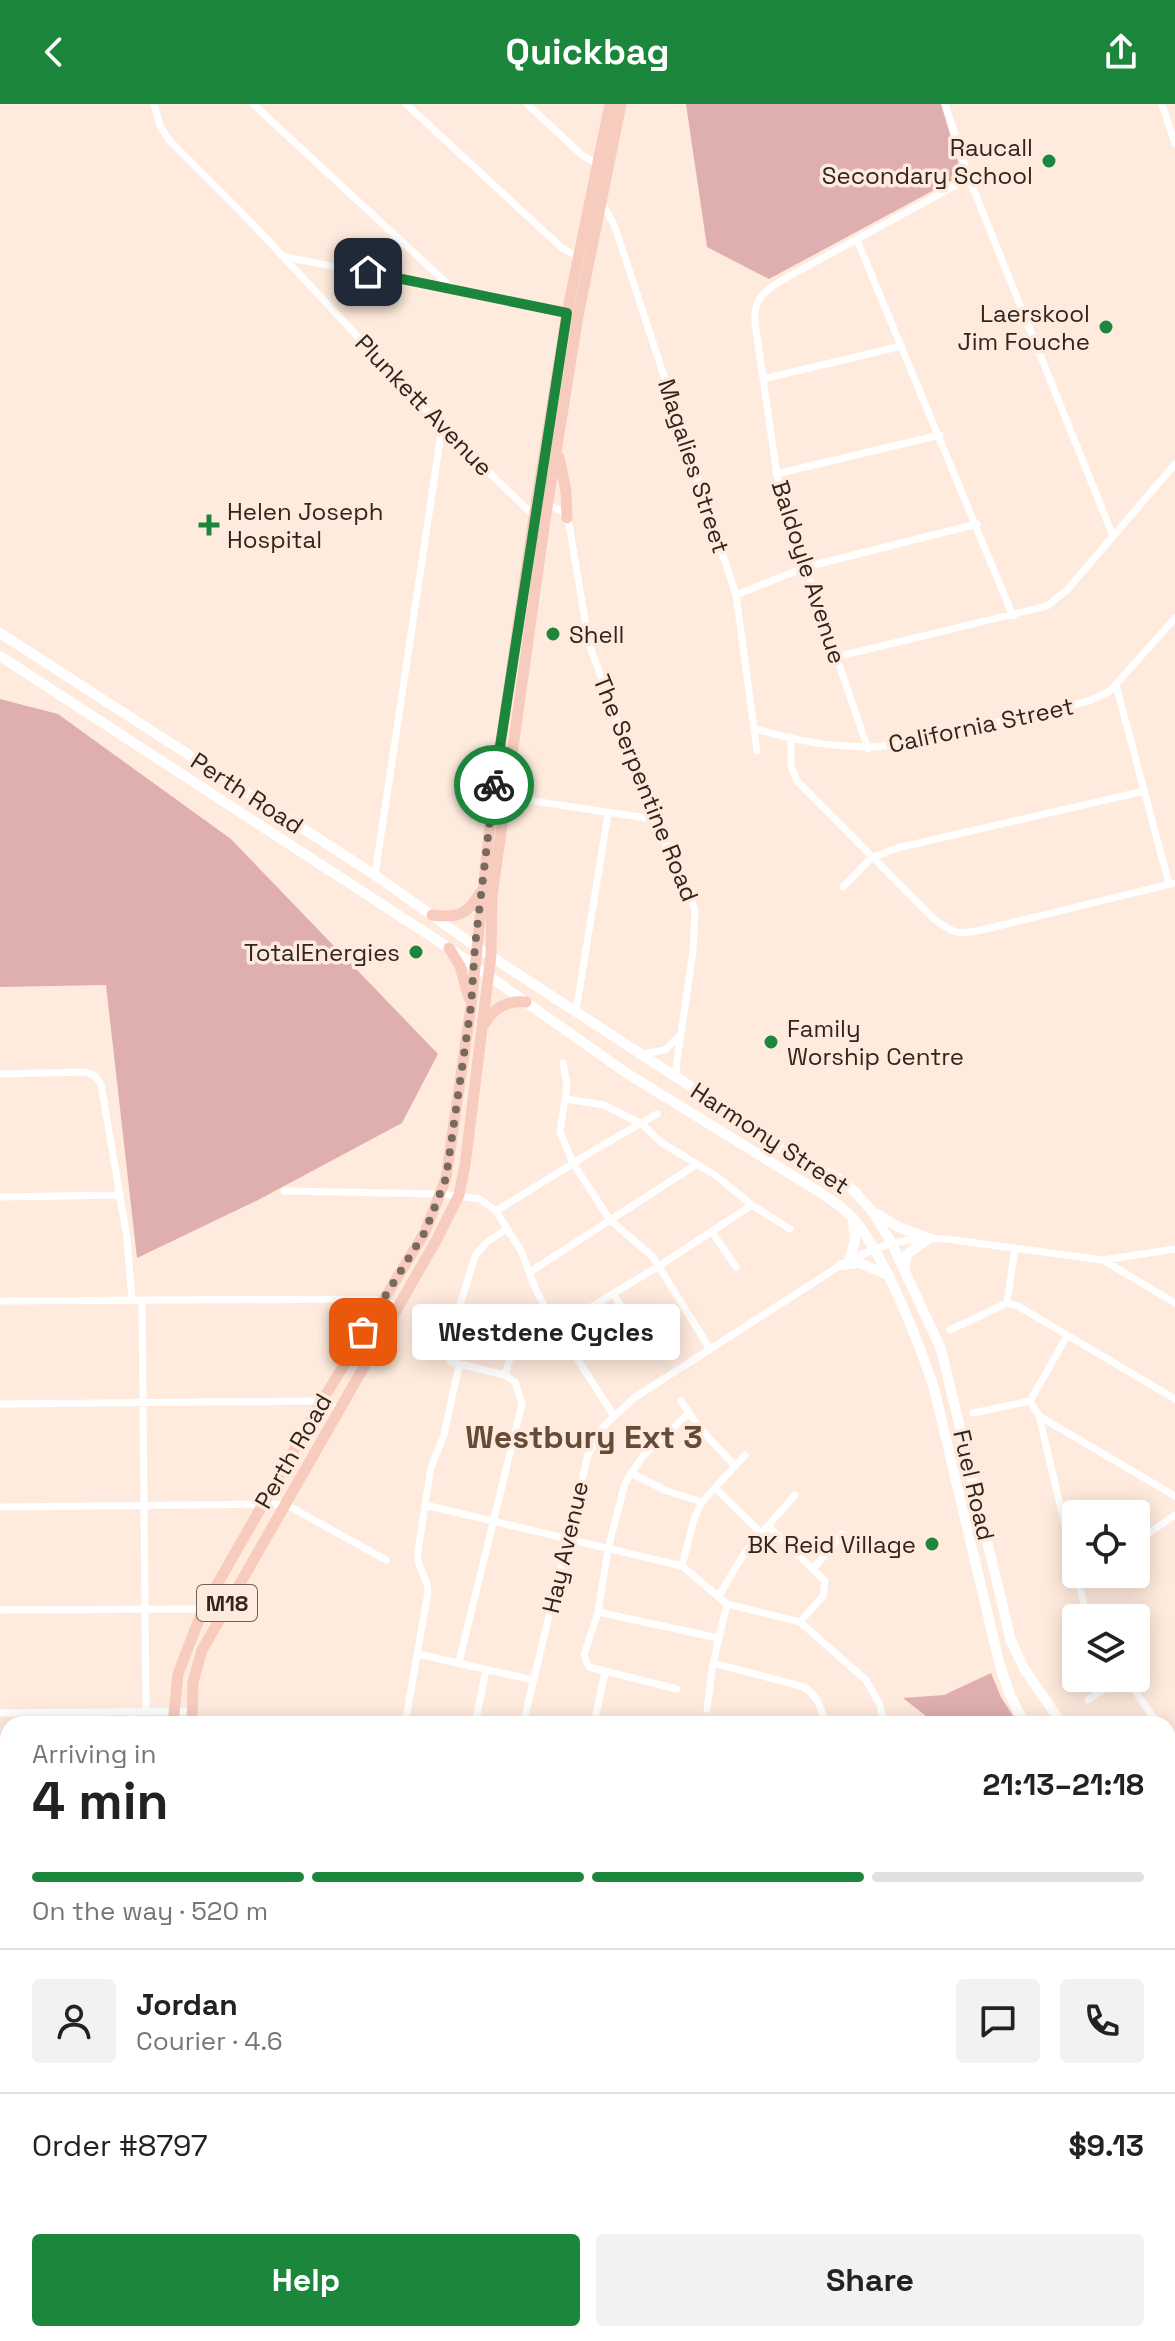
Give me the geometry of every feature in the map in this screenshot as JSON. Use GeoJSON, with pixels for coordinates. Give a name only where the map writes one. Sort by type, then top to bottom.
{"type":"FeatureCollection","features":[{"type":"Feature","properties":{"kind":"main road"},"geometry":{"type":"LineString","coordinates":[[602,166],[608,104]]}},
{"type":"Feature","properties":{"kind":"main road"},"geometry":{"type":"LineString","coordinates":[[475,946],[573,314],[602,166],[621,104]]}},
{"type":"Feature","properties":{"kind":"main road"},"geometry":{"type":"LineString","coordinates":[[543,502],[557,448],[573,314]]}},
{"type":"Feature","properties":{"kind":"main road"},"geometry":{"type":"LineString","coordinates":[[557,448],[566,491],[567,518]]}},
{"type":"Feature","properties":{"kind":"main road","name":"Perth Road"},"geometry":{"type":"LineString","coordinates":[[0,633],[375,875],[475,946],[471,1006],[455,1127],[442,1194],[425,1232],[261,1504],[203,1609],[182,1660],[174,1716]]}},
{"type":"Feature","properties":{"kind":"main road","name":"Perth Road"},"geometry":{"type":"LineString","coordinates":[[0,656],[488,974]]}},
{"type":"Feature","properties":{"kind":"main road","name":"Perth Road"},"geometry":{"type":"LineString","coordinates":[[192,1716],[193,1682],[202,1650],[437,1239],[459,1195],[469,1139],[491,955],[499,796]]}},
{"type":"Feature","properties":{"kind":"main road"},"geometry":{"type":"LineString","coordinates":[[432,915],[449,917],[463,914],[472,907],[482,890]]}},
{"type":"Feature","properties":{"kind":"main road","name":"Harmony Street"},"geometry":{"type":"LineString","coordinates":[[475,946],[678,1078],[788,1154],[841,1180],[872,1211],[891,1242]]}},
{"type":"Feature","properties":{"kind":"main road"},"geometry":{"type":"LineString","coordinates":[[449,948],[460,966],[471,1006]]}},
{"type":"Feature","properties":{"kind":"main road","name":"Harmony Street"},"geometry":{"type":"LineString","coordinates":[[488,974],[625,1072],[821,1193],[849,1214],[872,1248]]}},
{"type":"Feature","properties":{"kind":"main road"},"geometry":{"type":"LineString","coordinates":[[482,1029],[497,1009],[512,1001],[526,1002]]}},
{"type":"Feature","properties":{"kind":"main road"},"geometry":{"type":"LineString","coordinates":[[872,1211],[898,1227],[929,1238]]}},
{"type":"Feature","properties":{"kind":"main road"},"geometry":{"type":"LineString","coordinates":[[849,1214],[855,1235],[845,1262],[860,1263],[886,1275]]}},
{"type":"Feature","properties":{"kind":"main road"},"geometry":{"type":"LineString","coordinates":[[907,1274],[907,1254],[929,1238]]}},
{"type":"Feature","properties":{"kind":"main road","name":"Fuel Road"},"geometry":{"type":"LineString","coordinates":[[891,1242],[944,1360],[1011,1641],[1025,1670],[1057,1716]]}},
{"type":"Feature","properties":{"kind":"main road","name":"Fuel Road"},"geometry":{"type":"LineString","coordinates":[[872,1248],[917,1341],[934,1388],[1000,1666],[1021,1716]]}},
{"type":"Feature","properties":{"kind":"street","name":"Plunkett Avenue"},"geometry":{"type":"LineString","coordinates":[[154,104],[160,126],[169,140],[284,257],[442,427],[540,518]]}},
{"type":"Feature","properties":{"kind":"street"},"geometry":{"type":"LineString","coordinates":[[253,104],[452,288]]}},
{"type":"Feature","properties":{"kind":"street"},"geometry":{"type":"LineString","coordinates":[[406,104],[562,248],[584,258]]}},
{"type":"Feature","properties":{"kind":"street"},"geometry":{"type":"LineString","coordinates":[[527,104],[582,155],[602,166]]}},
{"type":"Feature","properties":{"kind":"street"},"geometry":{"type":"LineString","coordinates":[[945,104],[969,178],[1113,536]]}},
{"type":"Feature","properties":{"kind":"street"},"geometry":{"type":"LineString","coordinates":[[1162,104],[1175,144]]}},
{"type":"Feature","properties":{"kind":"street"},"geometry":{"type":"LineString","coordinates":[[969,178],[857,240],[1013,616]]}},
{"type":"Feature","properties":{"kind":"street","name":"Magalies Street"},"geometry":{"type":"LineString","coordinates":[[595,199],[615,227],[736,595],[757,751]]}},
{"type":"Feature","properties":{"kind":"street","name":"Baldoyle Avenue"},"geometry":{"type":"LineString","coordinates":[[857,240],[759,296],[755,317],[776,474],[868,749]]}},
{"type":"Feature","properties":{"kind":"street"},"geometry":{"type":"LineString","coordinates":[[284,257],[573,314]]}},
{"type":"Feature","properties":{"kind":"street"},"geometry":{"type":"LineString","coordinates":[[763,379],[902,346]]}},
{"type":"Feature","properties":{"kind":"street"},"geometry":{"type":"LineString","coordinates":[[375,875],[442,427]]}},
{"type":"Feature","properties":{"kind":"street"},"geometry":{"type":"LineString","coordinates":[[776,474],[940,435]]}},
{"type":"Feature","properties":{"kind":"street"},"geometry":{"type":"LineString","coordinates":[[836,657],[1047,606],[1057,600],[1175,464]]}},
{"type":"Feature","properties":{"kind":"street"},"geometry":{"type":"LineString","coordinates":[[543,502],[567,518]]}},
{"type":"Feature","properties":{"kind":"street","name":"The Serpentine Road"},"geometry":{"type":"LineString","coordinates":[[567,518],[589,644],[653,819],[693,901],[696,916],[676,1068],[678,1078]]}},
{"type":"Feature","properties":{"kind":"street"},"geometry":{"type":"LineString","coordinates":[[736,595],[806,567],[977,524]]}},
{"type":"Feature","properties":{"kind":"street","name":"California Street"},"geometry":{"type":"LineString","coordinates":[[755,729],[868,749],[1089,701],[1104,695],[1116,685],[1175,618]]}},
{"type":"Feature","properties":{"kind":"street"},"geometry":{"type":"LineString","coordinates":[[791,737],[791,766],[797,781],[934,919],[952,933],[964,933],[1172,884],[1116,685]]}},
{"type":"Feature","properties":{"kind":"street"},"geometry":{"type":"LineString","coordinates":[[843,887],[871,858],[897,848],[1144,791]]}},
{"type":"Feature","properties":{"kind":"street"},"geometry":{"type":"LineString","coordinates":[[499,796],[653,819]]}},
{"type":"Feature","properties":{"kind":"street"},"geometry":{"type":"LineString","coordinates":[[576,1011],[608,814]]}},
{"type":"Feature","properties":{"kind":"street"},"geometry":{"type":"LineString","coordinates":[[640,1054],[665,1050],[680,1034]]}},
{"type":"Feature","properties":{"kind":"street"},"geometry":{"type":"LineString","coordinates":[[563,1063],[566,1099],[560,1132],[573,1163],[610,1220],[645,1247],[659,1266],[710,1349]]}},
{"type":"Feature","properties":{"kind":"street"},"geometry":{"type":"LineString","coordinates":[[0,1074],[85,1072],[95,1076],[101,1084],[120,1195],[132,1301]]}},
{"type":"Feature","properties":{"kind":"street"},"geometry":{"type":"LineString","coordinates":[[566,1099],[604,1105],[642,1124],[662,1143],[722,1180],[752,1205],[790,1229]]}},
{"type":"Feature","properties":{"kind":"street"},"geometry":{"type":"LineString","coordinates":[[496,1211],[657,1114]]}},
{"type":"Feature","properties":{"kind":"street"},"geometry":{"type":"LineString","coordinates":[[530,1272],[697,1164]]}},
{"type":"Feature","properties":{"kind":"street"},"geometry":{"type":"LineString","coordinates":[[284,1191],[442,1194],[480,1199],[496,1211],[521,1251],[551,1318],[614,1416]]}},
{"type":"Feature","properties":{"kind":"street"},"geometry":{"type":"LineString","coordinates":[[0,1197],[120,1195]]}},
{"type":"Feature","properties":{"kind":"street"},"geometry":{"type":"LineString","coordinates":[[558,1327],[752,1205]]}},
{"type":"Feature","properties":{"kind":"street"},"geometry":{"type":"LineString","coordinates":[[459,1662],[522,1404],[515,1382],[505,1375],[448,1360],[446,1344],[469,1283],[475,1256],[486,1243],[506,1229]]}},
{"type":"Feature","properties":{"kind":"street"},"geometry":{"type":"LineString","coordinates":[[712,1232],[736,1267]]}},
{"type":"Feature","properties":{"kind":"street"},"geometry":{"type":"LineString","coordinates":[[891,1242],[929,1238],[1103,1260],[1175,1249]]}},
{"type":"Feature","properties":{"kind":"street","name":"Hay Avenue"},"geometry":{"type":"LineString","coordinates":[[525,1716],[588,1455],[596,1438],[634,1398],[845,1262],[891,1242]]}},
{"type":"Feature","properties":{"kind":"street"},"geometry":{"type":"LineString","coordinates":[[1007,1303],[1015,1248]]}},
{"type":"Feature","properties":{"kind":"street"},"geometry":{"type":"LineString","coordinates":[[1103,1260],[1175,1303]]}},
{"type":"Feature","properties":{"kind":"street"},"geometry":{"type":"LineString","coordinates":[[613,1294],[637,1330]]}},
{"type":"Feature","properties":{"kind":"street"},"geometry":{"type":"LineString","coordinates":[[0,1301],[383,1300],[398,1306]]}},
{"type":"Feature","properties":{"kind":"street"},"geometry":{"type":"LineString","coordinates":[[142,1301],[146,1712]]}},
{"type":"Feature","properties":{"kind":"street"},"geometry":{"type":"LineString","coordinates":[[950,1330],[1007,1303],[1018,1306],[1175,1399]]}},
{"type":"Feature","properties":{"kind":"street"},"geometry":{"type":"LineString","coordinates":[[505,1375],[510,1354],[517,1343],[551,1318]]}},
{"type":"Feature","properties":{"kind":"street"},"geometry":{"type":"LineString","coordinates":[[973,1413],[1030,1401],[1067,1336]]}},
{"type":"Feature","properties":{"kind":"street"},"geometry":{"type":"LineString","coordinates":[[406,1716],[428,1592],[417,1557],[431,1467],[444,1435],[459,1365]]}},
{"type":"Feature","properties":{"kind":"street"},"geometry":{"type":"LineString","coordinates":[[0,1404],[322,1401],[338,1409]]}},
{"type":"Feature","properties":{"kind":"street"},"geometry":{"type":"LineString","coordinates":[[681,1401],[688,1414],[735,1466]]}},
{"type":"Feature","properties":{"kind":"street"},"geometry":{"type":"LineString","coordinates":[[1030,1401],[1039,1416],[1062,1514]]}},
{"type":"Feature","properties":{"kind":"street"},"geometry":{"type":"LineString","coordinates":[[677,1689],[605,1672],[589,1667],[584,1660],[598,1612],[608,1549],[625,1483],[651,1448],[688,1414]]}},
{"type":"Feature","properties":{"kind":"street"},"geometry":{"type":"LineString","coordinates":[[1039,1416],[1175,1496]]}},
{"type":"Feature","properties":{"kind":"street"},"geometry":{"type":"LineString","coordinates":[[682,1566],[694,1519],[702,1502],[745,1455]]}},
{"type":"Feature","properties":{"kind":"street"},"geometry":{"type":"LineString","coordinates":[[631,1473],[667,1491],[702,1502]]}},
{"type":"Feature","properties":{"kind":"street"},"geometry":{"type":"LineString","coordinates":[[715,1488],[814,1568],[825,1581],[825,1591],[800,1622]]}},
{"type":"Feature","properties":{"kind":"street"},"geometry":{"type":"LineString","coordinates":[[718,1597],[738,1562],[795,1495]]}},
{"type":"Feature","properties":{"kind":"street"},"geometry":{"type":"LineString","coordinates":[[0,1507],[285,1504],[386,1560]]}},
{"type":"Feature","properties":{"kind":"street"},"geometry":{"type":"LineString","coordinates":[[425,1505],[682,1566],[727,1604],[800,1622],[866,1680],[880,1705],[882,1716]]}},
{"type":"Feature","properties":{"kind":"street"},"geometry":{"type":"LineString","coordinates":[[1150,1532],[1175,1515]]}},
{"type":"Feature","properties":{"kind":"street"},"geometry":{"type":"LineString","coordinates":[[814,1568],[842,1534]]}},
{"type":"Feature","properties":{"kind":"street"},"geometry":{"type":"LineString","coordinates":[[707,1709],[713,1663],[727,1604]]}},
{"type":"Feature","properties":{"kind":"street"},"geometry":{"type":"LineString","coordinates":[[0,1610],[203,1609]]}},
{"type":"Feature","properties":{"kind":"street"},"geometry":{"type":"LineString","coordinates":[[598,1612],[718,1638]]}},
{"type":"Feature","properties":{"kind":"street"},"geometry":{"type":"LineString","coordinates":[[418,1654],[533,1680]]}},
{"type":"Feature","properties":{"kind":"street"},"geometry":{"type":"LineString","coordinates":[[713,1663],[796,1683],[815,1697],[823,1716]]}},
{"type":"Feature","properties":{"kind":"street"},"geometry":{"type":"LineString","coordinates":[[477,1716],[486,1670]]}},
{"type":"Feature","properties":{"kind":"street"},"geometry":{"type":"LineString","coordinates":[[596,1716],[605,1672]]}},
{"type":"Feature","properties":{"kind":"street"},"geometry":{"type":"LineString","coordinates":[[1088,1700],[1101,1692]]}},
{"type":"Feature","properties":{"kind":"street"},"geometry":{"type":"LineString","coordinates":[[1134,1692],[1152,1716]]}},
{"type":"Feature","properties":{"kind":"street"},"geometry":{"type":"LineString","coordinates":[[131,1712],[133,1716]]}},
{"type":"Feature","properties":{"kind":"street"},"geometry":{"type":"LineString","coordinates":[[0,1713],[146,1712],[165,1716]]}},
{"type":"Feature","properties":{"kind":"shaded area"},"geometry":{"type":"Polygon","coordinates":[[[686,104],[941,104],[962,175],[769,279],[707,247],[686,104]]]}},
{"type":"Feature","properties":{"kind":"shaded area"},"geometry":{"type":"Polygon","coordinates":[[[0,699],[58,714],[231,839],[438,1054],[402,1123],[260,1199],[137,1258],[106,985],[0,987],[0,699]]]}},
{"type":"Feature","properties":{"kind":"shaded area"},"geometry":{"type":"Polygon","coordinates":[[[991,1673],[1013,1716],[926,1716],[903,1698],[944,1695],[991,1673]]]}},
{"type":"Feature","properties":{"kind":"way so far"},"geometry":{"type":"LineString","coordinates":[[363,1332],[425,1232],[446,1178],[471,1006],[494,785]]}},
{"type":"Feature","properties":{"kind":"place","name":"Raucall Secondary School"},"geometry":{"type":"Point","coordinates":[1049,161]}},
{"type":"Feature","properties":{"kind":"place","name":"Laerskool Jim Fouche"},"geometry":{"type":"Point","coordinates":[1106,327]}},
{"type":"Feature","properties":{"kind":"place","name":"Helen Joseph Hospital"},"geometry":{"type":"Point","coordinates":[209,525]}},
{"type":"Feature","properties":{"kind":"place","name":"Shell"},"geometry":{"type":"Point","coordinates":[553,634]}},
{"type":"Feature","properties":{"kind":"place","name":"TotalEnergies"},"geometry":{"type":"Point","coordinates":[416,952]}},
{"type":"Feature","properties":{"kind":"place","name":"Family Worship Centre"},"geometry":{"type":"Point","coordinates":[771,1042]}},
{"type":"Feature","properties":{"kind":"place","name":"Westdene Cycles"},"geometry":{"type":"Point","coordinates":[363,1332]}},
{"type":"Feature","properties":{"kind":"place","name":"BK Reid Village"},"geometry":{"type":"Point","coordinates":[932,1544]}},
{"type":"Feature","properties":{"kind":"district","name":"Westbury Ext 3"},"geometry":{"type":"Point","coordinates":[584,1437]}},
{"type":"Feature","properties":{"kind":"route"},"geometry":{"type":"LineString","coordinates":[[368,272],[567,313],[494,785]]}}]}
